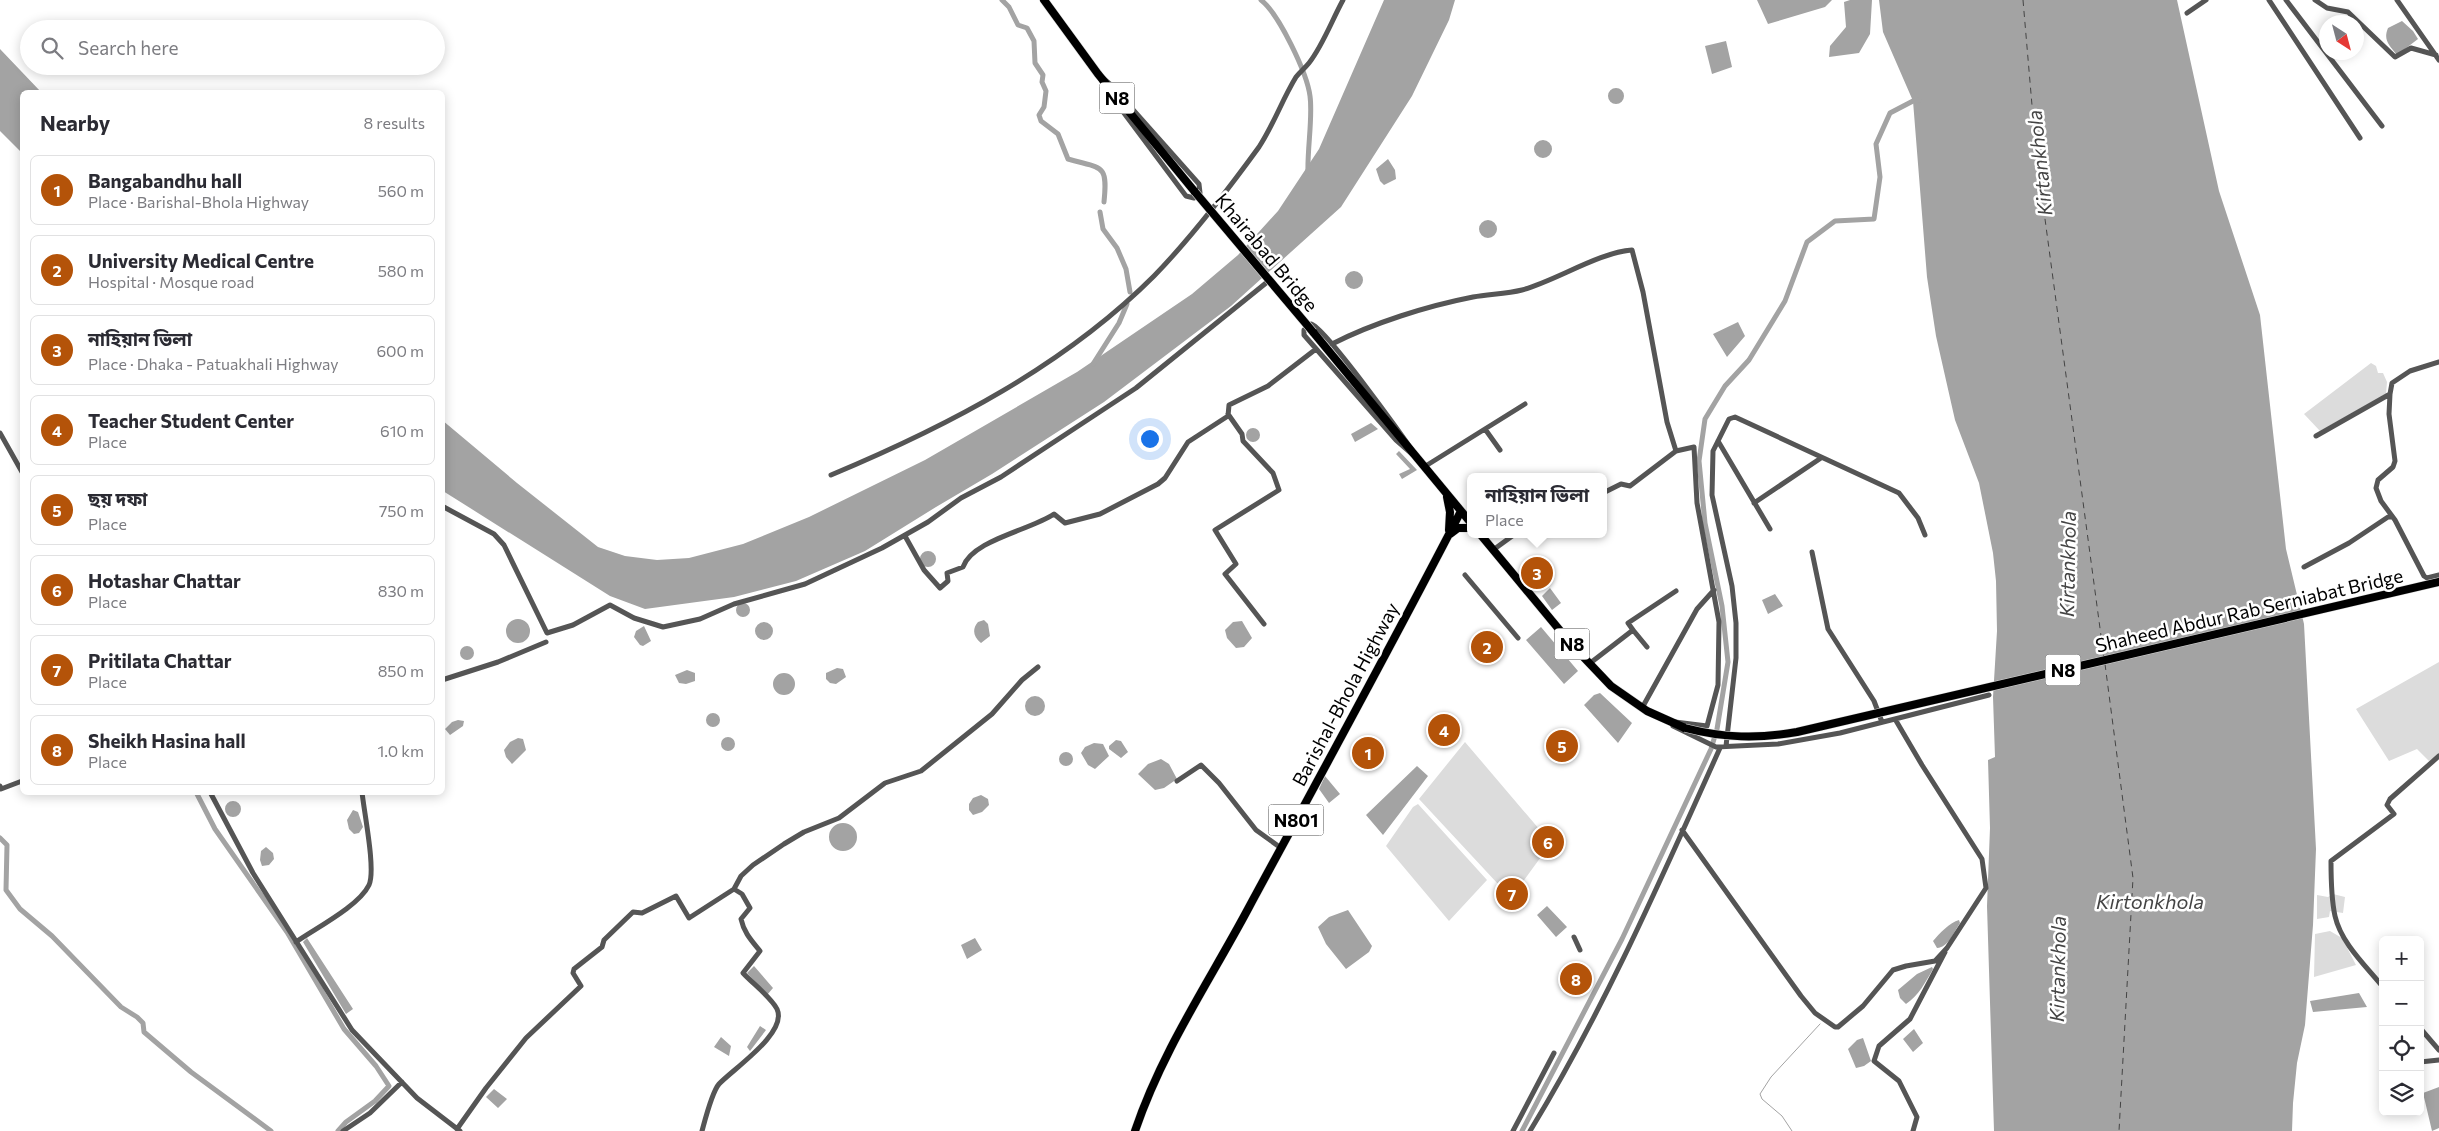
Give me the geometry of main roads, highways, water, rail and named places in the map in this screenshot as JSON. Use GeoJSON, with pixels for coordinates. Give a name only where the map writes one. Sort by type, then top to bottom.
{"type":"FeatureCollection","features":[{"type":"Feature","properties":{"kind":"highway","name":"Khairabad Bridge"},"geometry":{"type":"LineString","coordinates":[[1044,0],[1098,74],[1446,495]]}},
{"type":"Feature","properties":{"kind":"highway","name":"N8"},"geometry":{"type":"LineString","coordinates":[[1446,495],[1467,518]]}},
{"type":"Feature","properties":{"kind":"highway"},"geometry":{"type":"LineString","coordinates":[[1446,495],[1450,512],[1448,535]]}},
{"type":"Feature","properties":{"kind":"highway","name":"Barishal-Bhola Highway"},"geometry":{"type":"LineString","coordinates":[[1135,1131],[1165,1055],[1281,848],[1461,511]]}},
{"type":"Feature","properties":{"kind":"highway"},"geometry":{"type":"LineString","coordinates":[[1448,535],[1458,528],[1467,528]]}},
{"type":"Feature","properties":{"kind":"highway","name":"Shaheed Abdur Rab Serniabat Bridge"},"geometry":{"type":"LineString","coordinates":[[1483,538],[1589,664],[1611,686],[1642,708],[1666,721],[1685,728],[1737,737],[1772,736],[1797,732],[2439,577]]}},
{"type":"Feature","properties":{"kind":"water"},"geometry":{"type":"Polygon","coordinates":[[[1384,0],[1455,0],[1449,20],[1412,96],[1341,207],[1231,306],[1104,402],[992,474],[865,551],[796,581],[734,597],[645,609],[610,596],[445,492],[445,423],[598,547],[625,556],[657,560],[689,558],[743,544],[809,517],[925,460],[1077,372],[1192,294],[1238,255],[1278,211],[1319,149],[1384,0]]]}},
{"type":"Feature","properties":{"kind":"water"},"geometry":{"type":"Polygon","coordinates":[[[1757,0],[1832,0],[1825,7],[1768,24],[1757,0]]]}},
{"type":"Feature","properties":{"kind":"water"},"geometry":{"type":"Polygon","coordinates":[[[1850,0],[1872,0],[1870,34],[1859,53],[1829,57],[1830,46],[1846,27],[1844,2],[1850,0]]]}},
{"type":"Feature","properties":{"kind":"water","name":"Kirtonkhola"},"geometry":{"type":"Polygon","coordinates":[[[1879,0],[2177,0],[2219,191],[2260,315],[2286,549],[2304,624],[2316,849],[2313,925],[2305,1025],[2297,1063],[2292,1131],[1994,1131],[1987,906],[1990,828],[1988,760],[1995,757],[1993,697],[1997,631],[1996,581],[1993,553],[1979,483],[1955,420],[1936,336],[1927,277],[1913,101],[1883,32],[1879,0]]]}},
{"type":"Feature","properties":{"kind":"water"},"geometry":{"type":"Polygon","coordinates":[[[2402,21],[2413,31],[2418,39],[2397,55],[2386,36],[2388,28],[2402,21]]]}},
{"type":"Feature","properties":{"kind":"water"},"geometry":{"type":"Polygon","coordinates":[[[1726,41],[1732,67],[1712,74],[1705,46],[1726,41]]]}},
{"type":"Feature","properties":{"kind":"water"},"geometry":{"type":"Polygon","coordinates":[[[0,49],[20,70],[20,75],[25,75],[39,90],[20,90],[20,151],[0,131],[0,49]]]}},
{"type":"Feature","properties":{"kind":"water"},"geometry":{"type":"Polygon","coordinates":[[[1613,88],[1619,88],[1624,93],[1622,102],[1613,104],[1608,99],[1608,93],[1613,88]]]}},
{"type":"Feature","properties":{"kind":"water"},"geometry":{"type":"Polygon","coordinates":[[[1543,140],[1549,143],[1552,149],[1549,155],[1543,158],[1537,155],[1534,149],[1537,143],[1543,140]]]}},
{"type":"Feature","properties":{"kind":"water"},"geometry":{"type":"Polygon","coordinates":[[[1388,159],[1395,170],[1396,179],[1384,185],[1380,181],[1376,169],[1388,159]]]}},
{"type":"Feature","properties":{"kind":"water"},"geometry":{"type":"Polygon","coordinates":[[[1488,220],[1494,223],[1497,229],[1494,235],[1488,238],[1482,235],[1479,229],[1482,223],[1488,220]]]}},
{"type":"Feature","properties":{"kind":"water"},"geometry":{"type":"Polygon","coordinates":[[[1354,271],[1360,274],[1363,280],[1360,286],[1354,289],[1348,286],[1345,280],[1348,274],[1354,271]]]}},
{"type":"Feature","properties":{"kind":"water"},"geometry":{"type":"Polygon","coordinates":[[[1738,322],[1745,336],[1727,357],[1713,334],[1738,322]]]}},
{"type":"Feature","properties":{"kind":"water"},"geometry":{"type":"Polygon","coordinates":[[[1371,423],[1378,429],[1355,442],[1351,434],[1371,423]]]}},
{"type":"Feature","properties":{"kind":"water"},"geometry":{"type":"Polygon","coordinates":[[[1250,428],[1256,428],[1260,435],[1256,442],[1250,442],[1246,438],[1246,432],[1250,428]]]}},
{"type":"Feature","properties":{"kind":"water"},"geometry":{"type":"Polygon","coordinates":[[[1399,451],[1417,470],[1402,479],[1399,474],[1410,469],[1396,454],[1399,451]]]}},
{"type":"Feature","properties":{"kind":"water"},"geometry":{"type":"Polygon","coordinates":[[[928,551],[936,559],[928,567],[920,559],[928,551]]]}},
{"type":"Feature","properties":{"kind":"water"},"geometry":{"type":"Polygon","coordinates":[[[1550,588],[1561,603],[1552,610],[1542,596],[1550,588]]]}},
{"type":"Feature","properties":{"kind":"water"},"geometry":{"type":"Polygon","coordinates":[[[1775,594],[1783,606],[1768,614],[1762,600],[1775,594]]]}},
{"type":"Feature","properties":{"kind":"water"},"geometry":{"type":"Polygon","coordinates":[[[740,603],[746,603],[750,610],[746,617],[740,617],[736,613],[736,607],[740,603]]]}},
{"type":"Feature","properties":{"kind":"water"},"geometry":{"type":"Polygon","coordinates":[[[518,619],[526,623],[530,631],[526,639],[518,643],[510,639],[506,631],[510,623],[518,619]]]}},
{"type":"Feature","properties":{"kind":"water"},"geometry":{"type":"Polygon","coordinates":[[[984,620],[988,624],[990,636],[981,643],[976,638],[974,630],[978,622],[984,620]]]}},
{"type":"Feature","properties":{"kind":"water"},"geometry":{"type":"Polygon","coordinates":[[[1242,621],[1252,638],[1244,647],[1236,648],[1227,638],[1225,630],[1233,622],[1242,621]]]}},
{"type":"Feature","properties":{"kind":"water"},"geometry":{"type":"Polygon","coordinates":[[[764,622],[770,625],[773,631],[770,637],[764,640],[758,637],[755,631],[758,625],[764,622]]]}},
{"type":"Feature","properties":{"kind":"water"},"geometry":{"type":"Polygon","coordinates":[[[644,626],[651,641],[643,646],[634,637],[636,631],[644,626]]]}},
{"type":"Feature","properties":{"kind":"water"},"geometry":{"type":"Polygon","coordinates":[[[1541,627],[1578,671],[1564,684],[1526,640],[1541,627]]]}},
{"type":"Feature","properties":{"kind":"water"},"geometry":{"type":"Polygon","coordinates":[[[464,646],[470,646],[474,653],[470,660],[464,660],[460,656],[460,650],[464,646]]]}},
{"type":"Feature","properties":{"kind":"water"},"geometry":{"type":"Polygon","coordinates":[[[837,668],[843,669],[846,677],[836,684],[830,683],[826,679],[826,673],[837,668]]]}},
{"type":"Feature","properties":{"kind":"water"},"geometry":{"type":"Polygon","coordinates":[[[687,670],[695,673],[695,681],[686,684],[679,683],[675,675],[687,670]]]}},
{"type":"Feature","properties":{"kind":"water"},"geometry":{"type":"Polygon","coordinates":[[[784,673],[792,676],[795,684],[792,692],[784,695],[776,692],[773,684],[776,676],[784,673]]]}},
{"type":"Feature","properties":{"kind":"water"},"geometry":{"type":"Polygon","coordinates":[[[1600,693],[1632,723],[1618,743],[1584,705],[1594,695],[1600,693]]]}},
{"type":"Feature","properties":{"kind":"water"},"geometry":{"type":"Polygon","coordinates":[[[1035,696],[1042,699],[1045,706],[1042,713],[1035,716],[1028,713],[1025,706],[1028,699],[1035,696]]]}},
{"type":"Feature","properties":{"kind":"water"},"geometry":{"type":"Polygon","coordinates":[[[710,713],[716,713],[720,720],[716,727],[710,727],[706,723],[706,717],[710,713]]]}},
{"type":"Feature","properties":{"kind":"water"},"geometry":{"type":"Polygon","coordinates":[[[464,721],[463,726],[450,735],[445,729],[452,722],[464,721]]]}},
{"type":"Feature","properties":{"kind":"water"},"geometry":{"type":"Polygon","coordinates":[[[725,737],[731,737],[735,744],[731,751],[725,751],[721,747],[721,741],[725,737]]]}},
{"type":"Feature","properties":{"kind":"water"},"geometry":{"type":"Polygon","coordinates":[[[518,738],[523,739],[526,750],[512,764],[506,757],[504,750],[510,742],[518,738]]]}},
{"type":"Feature","properties":{"kind":"water"},"geometry":{"type":"Polygon","coordinates":[[[1116,740],[1121,741],[1128,752],[1121,758],[1109,749],[1109,746],[1116,740]]]}},
{"type":"Feature","properties":{"kind":"water"},"geometry":{"type":"Polygon","coordinates":[[[1094,743],[1103,744],[1109,756],[1095,769],[1088,765],[1081,753],[1085,747],[1094,743]]]}},
{"type":"Feature","properties":{"kind":"water"},"geometry":{"type":"Polygon","coordinates":[[[1063,752],[1069,752],[1073,759],[1069,766],[1063,766],[1059,762],[1059,756],[1063,752]]]}},
{"type":"Feature","properties":{"kind":"water"},"geometry":{"type":"Polygon","coordinates":[[[1161,759],[1169,764],[1177,779],[1164,788],[1155,790],[1138,774],[1148,764],[1161,759]]]}},
{"type":"Feature","properties":{"kind":"water"},"geometry":{"type":"Polygon","coordinates":[[[1417,766],[1428,776],[1383,835],[1366,815],[1417,766]]]}},
{"type":"Feature","properties":{"kind":"water"},"geometry":{"type":"Polygon","coordinates":[[[1325,776],[1340,794],[1329,803],[1319,789],[1325,776]]]}},
{"type":"Feature","properties":{"kind":"water"},"geometry":{"type":"Polygon","coordinates":[[[981,795],[988,799],[989,805],[982,812],[973,815],[969,810],[969,804],[973,798],[981,795]]]}},
{"type":"Feature","properties":{"kind":"water"},"geometry":{"type":"Polygon","coordinates":[[[230,801],[236,801],[241,806],[239,815],[230,817],[225,812],[225,806],[230,801]]]}},
{"type":"Feature","properties":{"kind":"water"},"geometry":{"type":"Polygon","coordinates":[[[353,810],[358,812],[363,827],[359,833],[354,834],[349,829],[347,820],[353,810]]]}},
{"type":"Feature","properties":{"kind":"water"},"geometry":{"type":"Polygon","coordinates":[[[843,823],[853,827],[857,837],[853,847],[843,851],[833,847],[829,837],[833,827],[843,823]]]}},
{"type":"Feature","properties":{"kind":"water"},"geometry":{"type":"Polygon","coordinates":[[[266,847],[273,853],[274,859],[269,865],[262,866],[260,860],[261,851],[266,847]]]}},
{"type":"Feature","properties":{"kind":"water"},"geometry":{"type":"Polygon","coordinates":[[[1547,906],[1567,927],[1556,937],[1537,915],[1547,906]]]}},
{"type":"Feature","properties":{"kind":"water"},"geometry":{"type":"Polygon","coordinates":[[[1348,910],[1372,946],[1369,952],[1346,969],[1326,944],[1318,927],[1329,917],[1348,910]]]}},
{"type":"Feature","properties":{"kind":"water"},"geometry":{"type":"Polygon","coordinates":[[[1959,920],[1960,923],[1948,942],[1937,948],[1933,941],[1948,926],[1959,920]]]}},
{"type":"Feature","properties":{"kind":"water"},"geometry":{"type":"Polygon","coordinates":[[[307,938],[353,1009],[346,1014],[303,942],[307,938]]]}},
{"type":"Feature","properties":{"kind":"water"},"geometry":{"type":"Polygon","coordinates":[[[975,938],[982,950],[967,959],[961,945],[975,938]]]}},
{"type":"Feature","properties":{"kind":"water"},"geometry":{"type":"Polygon","coordinates":[[[754,966],[773,988],[767,995],[747,973],[754,966]]]}},
{"type":"Feature","properties":{"kind":"water"},"geometry":{"type":"Polygon","coordinates":[[[1932,967],[1933,969],[1915,997],[1906,1004],[1900,998],[1898,990],[1917,974],[1932,967]]]}},
{"type":"Feature","properties":{"kind":"water"},"geometry":{"type":"Polygon","coordinates":[[[2359,993],[2367,1007],[2313,1012],[2310,1001],[2359,993]]]}},
{"type":"Feature","properties":{"kind":"water"},"geometry":{"type":"Polygon","coordinates":[[[760,1026],[766,1030],[750,1051],[747,1047],[760,1026]]]}},
{"type":"Feature","properties":{"kind":"water"},"geometry":{"type":"Polygon","coordinates":[[[1914,1029],[1923,1043],[1913,1052],[1903,1039],[1914,1029]]]}},
{"type":"Feature","properties":{"kind":"water"},"geometry":{"type":"Polygon","coordinates":[[[721,1037],[731,1046],[729,1056],[714,1047],[721,1037]]]}},
{"type":"Feature","properties":{"kind":"water"},"geometry":{"type":"Polygon","coordinates":[[[1863,1038],[1871,1061],[1864,1066],[1856,1068],[1848,1049],[1857,1040],[1863,1038]]]}},
{"type":"Feature","properties":{"kind":"water"},"geometry":{"type":"Polygon","coordinates":[[[2439,1087],[2439,1128],[2432,1131],[2424,1097],[2424,1093],[2439,1087]]]}},
{"type":"Feature","properties":{"kind":"water"},"geometry":{"type":"Polygon","coordinates":[[[494,1089],[507,1099],[498,1108],[486,1097],[494,1089]]]}},
{"type":"Feature","properties":{"kind":"waterway"},"geometry":{"type":"LineString","coordinates":[[1002,0],[1009,7],[1018,25],[1027,28],[1034,41],[1035,63],[1043,75],[1042,82],[1046,91],[1044,107],[1039,115],[1041,121],[1058,134],[1068,159],[1089,164],[1100,170],[1105,180],[1104,202]]}},
{"type":"Feature","properties":{"kind":"waterway"},"geometry":{"type":"LineString","coordinates":[[1261,0],[1284,30],[1308,86],[1311,114],[1308,173]]}},
{"type":"Feature","properties":{"kind":"waterway"},"geometry":{"type":"LineString","coordinates":[[1522,1131],[1622,939],[1711,749],[1717,729],[1728,662],[1722,606],[1705,523],[1699,461],[1705,419],[1725,386],[1749,360],[1785,301],[1807,242],[1835,221],[1874,219],[1880,177],[1876,144],[1890,113],[1913,101],[1919,100]]}},
{"type":"Feature","properties":{"kind":"waterway"},"geometry":{"type":"LineString","coordinates":[[1100,212],[1103,229],[1117,248],[1126,269],[1130,292]]}},
{"type":"Feature","properties":{"kind":"waterway"},"geometry":{"type":"LineString","coordinates":[[1093,364],[1119,323],[1127,304]]}},
{"type":"Feature","properties":{"kind":"waterway"},"geometry":{"type":"LineString","coordinates":[[198,795],[215,829],[287,932],[344,1029],[376,1066],[389,1086],[375,1101],[346,1122],[338,1131]]}},
{"type":"Feature","properties":{"kind":"waterway"},"geometry":{"type":"LineString","coordinates":[[0,838],[7,845],[6,890],[20,909],[52,936],[121,1007],[137,1017],[143,1023],[144,1032],[191,1072],[271,1131]]}},
{"type":"Feature","properties":{"kind":"waterway"},"geometry":{"type":"LineString","coordinates":[[1792,1131],[1782,1116],[1762,1099],[1760,1094],[1771,1077],[1820,1024]]}},
{"type":"Feature","properties":{"kind":"place","name":"নাহিয়ান ভিলা"},"geometry":{"type":"Point","coordinates":[1537,573]}},
{"type":"Feature","properties":{"kind":"place","name":"University Medical Centre"},"geometry":{"type":"Point","coordinates":[1487,647]}},
{"type":"Feature","properties":{"kind":"place","name":"Teacher Student Center"},"geometry":{"type":"Point","coordinates":[1444,730]}},
{"type":"Feature","properties":{"kind":"place","name":"ছয় দফা"},"geometry":{"type":"Point","coordinates":[1562,746]}},
{"type":"Feature","properties":{"kind":"place","name":"Bangabandhu hall"},"geometry":{"type":"Point","coordinates":[1368,753]}},
{"type":"Feature","properties":{"kind":"place","name":"Hotashar Chattar"},"geometry":{"type":"Point","coordinates":[1548,842]}},
{"type":"Feature","properties":{"kind":"place","name":"Pritilata Chattar"},"geometry":{"type":"Point","coordinates":[1512,894]}},
{"type":"Feature","properties":{"kind":"place","name":"Sheikh Hasina hall"},"geometry":{"type":"Point","coordinates":[1576,979]}},
{"type":"Feature","properties":{"kind":"water label","name":"Kirtankhola"},"geometry":{"type":"Point","coordinates":[2039,163]}},
{"type":"Feature","properties":{"kind":"water label","name":"Kirtankhola"},"geometry":{"type":"Point","coordinates":[2067,564]}},
{"type":"Feature","properties":{"kind":"water label","name":"Kirtankhola"},"geometry":{"type":"Point","coordinates":[2057,969]}}]}
